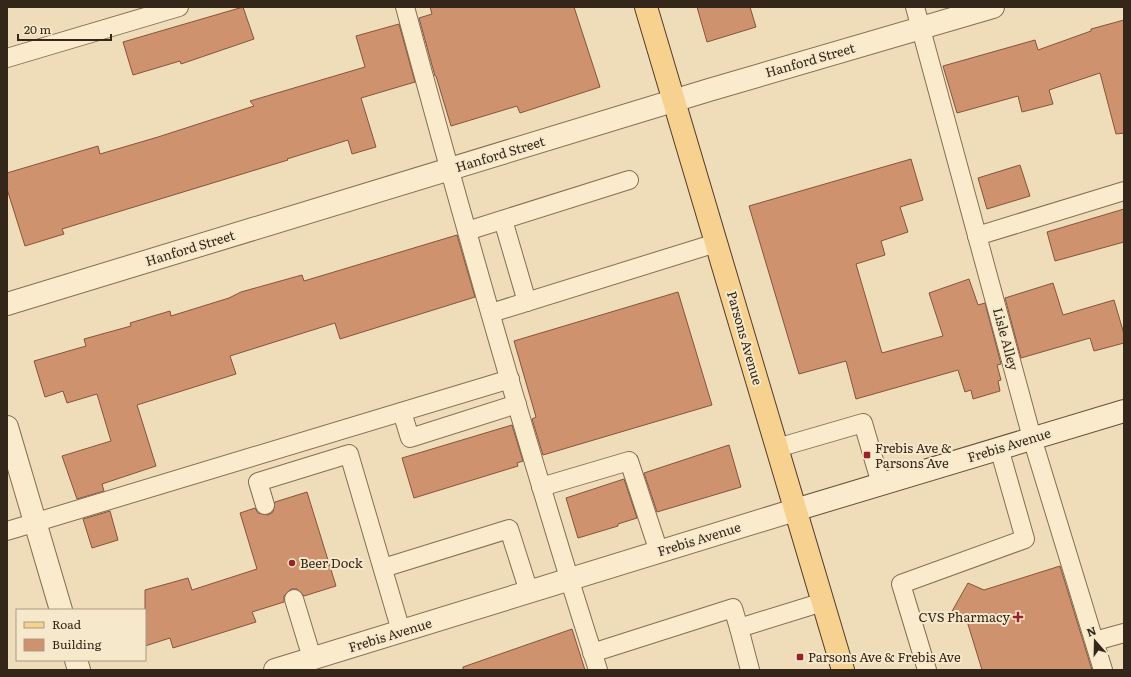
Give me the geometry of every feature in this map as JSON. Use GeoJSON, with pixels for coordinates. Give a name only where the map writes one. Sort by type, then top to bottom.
{"type":"FeatureCollection","features":[{"type":"Feature","properties":{"kind":"main road","name":"Parsons Avenue"},"geometry":{"type":"LineString","coordinates":[[646,7],[843,670]]}},
{"type":"Feature","properties":{"kind":"street","name":"Hanford Street"},"geometry":{"type":"LineString","coordinates":[[7,304],[673,101],[993,7]]}},
{"type":"Feature","properties":{"kind":"street","name":"Frebis Avenue"},"geometry":{"type":"LineString","coordinates":[[275,670],[1124,410]]}},
{"type":"Feature","properties":{"kind":"street"},"geometry":{"type":"LineString","coordinates":[[7,427],[61,609]]}},
{"type":"Feature","properties":{"kind":"lane"},"geometry":{"type":"LineString","coordinates":[[7,58],[179,7]]}},
{"type":"Feature","properties":{"kind":"lane"},"geometry":{"type":"LineString","coordinates":[[405,7],[448,170],[568,580],[598,670]]}},
{"type":"Feature","properties":{"kind":"lane","name":"Lisle Alley"},"geometry":{"type":"LineString","coordinates":[[915,7],[1032,438],[1103,670]]}},
{"type":"Feature","properties":{"kind":"lane"},"geometry":{"type":"LineString","coordinates":[[467,231],[629,180]]}},
{"type":"Feature","properties":{"kind":"lane"},"geometry":{"type":"LineString","coordinates":[[978,236],[1124,191]]}},
{"type":"Feature","properties":{"kind":"lane"},"geometry":{"type":"LineString","coordinates":[[503,220],[527,302]]}},
{"type":"Feature","properties":{"kind":"lane"},"geometry":{"type":"LineString","coordinates":[[491,313],[716,243]]}},
{"type":"Feature","properties":{"kind":"lane"},"geometry":{"type":"LineString","coordinates":[[7,531],[510,379]]}},
{"type":"Feature","properties":{"kind":"lane"},"geometry":{"type":"LineString","coordinates":[[402,412],[410,438],[517,404]]}},
{"type":"Feature","properties":{"kind":"lane"},"geometry":{"type":"LineString","coordinates":[[777,448],[863,423],[881,484]]}},
{"type":"Feature","properties":{"kind":"lane"},"geometry":{"type":"LineString","coordinates":[[297,444],[304,467]]}},
{"type":"Feature","properties":{"kind":"lane"},"geometry":{"type":"LineString","coordinates":[[927,670],[901,584],[1025,539],[999,448]]}},
{"type":"Feature","properties":{"kind":"lane"},"geometry":{"type":"LineString","coordinates":[[265,505],[258,482],[349,454],[402,631]]}},
{"type":"Feature","properties":{"kind":"lane"},"geometry":{"type":"LineString","coordinates":[[541,487],[629,462],[659,552]]}},
{"type":"Feature","properties":{"kind":"lane"},"geometry":{"type":"LineString","coordinates":[[383,568],[508,529],[529,592]]}},
{"type":"Feature","properties":{"kind":"lane"},"geometry":{"type":"LineString","coordinates":[[294,599],[312,658]]}},
{"type":"Feature","properties":{"kind":"lane"},"geometry":{"type":"LineString","coordinates":[[739,628],[823,602]]}},
{"type":"Feature","properties":{"kind":"lane"},"geometry":{"type":"LineString","coordinates":[[592,653],[733,608],[750,670]]}},
{"type":"Feature","properties":{"kind":"lane"},"geometry":{"type":"LineString","coordinates":[[1094,642],[1124,633]]}},
{"type":"Feature","properties":{"kind":"building"},"geometry":{"type":"Polygon","coordinates":[[[243,7],[254,39],[181,64],[180,61],[133,75],[123,42],[243,7]]]}},
{"type":"Feature","properties":{"kind":"building"},"geometry":{"type":"Polygon","coordinates":[[[430,7],[574,7],[600,87],[520,113],[517,106],[451,126],[419,18],[432,14],[430,7]]]}},
{"type":"Feature","properties":{"kind":"building"},"geometry":{"type":"Polygon","coordinates":[[[697,7],[750,7],[756,27],[707,42],[697,7]]]}},
{"type":"Feature","properties":{"kind":"building"},"geometry":{"type":"Polygon","coordinates":[[[1124,20],[1124,133],[1116,134],[1100,73],[1049,90],[1053,104],[1022,112],[1018,96],[957,113],[943,66],[1035,40],[1038,50],[1091,31],[1091,29],[1124,20]]]}},
{"type":"Feature","properties":{"kind":"building"},"geometry":{"type":"Polygon","coordinates":[[[399,24],[415,82],[361,98],[376,147],[352,154],[348,140],[287,159],[288,160],[62,229],[64,234],[25,246],[7,189],[7,173],[98,146],[100,154],[158,137],[254,106],[250,101],[365,67],[356,36],[399,24]]]}},
{"type":"Feature","properties":{"kind":"building"},"geometry":{"type":"Polygon","coordinates":[[[911,159],[923,200],[900,207],[908,232],[881,241],[885,255],[856,264],[882,353],[943,336],[929,293],[969,279],[978,305],[985,303],[1001,364],[997,365],[1001,380],[998,381],[1000,391],[973,399],[971,390],[965,392],[958,370],[856,399],[846,361],[799,374],[749,206],[911,159]]]}},
{"type":"Feature","properties":{"kind":"building"},"geometry":{"type":"Polygon","coordinates":[[[1020,165],[1030,196],[987,209],[978,178],[1020,165]]]}},
{"type":"Feature","properties":{"kind":"building"},"geometry":{"type":"Polygon","coordinates":[[[1124,209],[1124,242],[1055,261],[1047,232],[1124,209]]]}},
{"type":"Feature","properties":{"kind":"building"},"geometry":{"type":"Polygon","coordinates":[[[457,235],[475,297],[340,339],[335,323],[230,356],[236,374],[137,405],[156,466],[102,484],[104,491],[77,499],[62,456],[111,441],[97,394],[67,403],[63,391],[45,397],[34,361],[86,346],[84,339],[131,326],[130,323],[170,311],[171,316],[229,298],[241,292],[302,275],[304,281],[457,235]]]}},
{"type":"Feature","properties":{"kind":"building"},"geometry":{"type":"Polygon","coordinates":[[[1053,283],[1063,315],[1114,300],[1124,334],[1124,343],[1094,351],[1090,338],[1021,358],[1005,298],[1053,283]]]}},
{"type":"Feature","properties":{"kind":"building"},"geometry":{"type":"Polygon","coordinates":[[[678,292],[712,405],[543,455],[532,419],[536,417],[514,341],[678,292]]]}},
{"type":"Feature","properties":{"kind":"building"},"geometry":{"type":"Polygon","coordinates":[[[512,425],[523,461],[517,463],[518,466],[414,498],[402,458],[512,425]]]}},
{"type":"Feature","properties":{"kind":"building"},"geometry":{"type":"Polygon","coordinates":[[[729,445],[741,487],[657,512],[644,473],[729,445]]]}},
{"type":"Feature","properties":{"kind":"building"},"geometry":{"type":"Polygon","coordinates":[[[624,479],[637,518],[618,524],[618,526],[578,538],[566,498],[624,479]]]}},
{"type":"Feature","properties":{"kind":"building"},"geometry":{"type":"Polygon","coordinates":[[[307,492],[336,586],[304,596],[297,589],[291,589],[284,596],[284,602],[252,612],[256,622],[173,648],[170,638],[146,646],[145,590],[188,578],[192,590],[257,569],[240,513],[255,508],[258,513],[268,515],[273,512],[275,502],[307,492]]]}},
{"type":"Feature","properties":{"kind":"building"},"geometry":{"type":"Polygon","coordinates":[[[110,511],[118,540],[92,548],[83,519],[110,511]]]}},
{"type":"Feature","properties":{"kind":"building","name":"CVS Pharmacy"},"geometry":{"type":"Polygon","coordinates":[[[1060,566],[1092,670],[982,670],[967,621],[951,613],[968,583],[984,590],[1060,566]]]}},
{"type":"Feature","properties":{"kind":"building"},"geometry":{"type":"Polygon","coordinates":[[[572,629],[585,670],[463,670],[463,667],[572,629]]]}},
{"type":"Feature","properties":{"kind":"place","name":"Frebis Ave & Parsons Ave"},"geometry":{"type":"Point","coordinates":[867,455]}},
{"type":"Feature","properties":{"kind":"place","name":"Beer Dock"},"geometry":{"type":"Point","coordinates":[292,563]}},
{"type":"Feature","properties":{"kind":"place","name":"CVS Pharmacy"},"geometry":{"type":"Point","coordinates":[1018,617]}},
{"type":"Feature","properties":{"kind":"place","name":"Parsons Ave & Frebis Ave"},"geometry":{"type":"Point","coordinates":[800,657]}}]}
